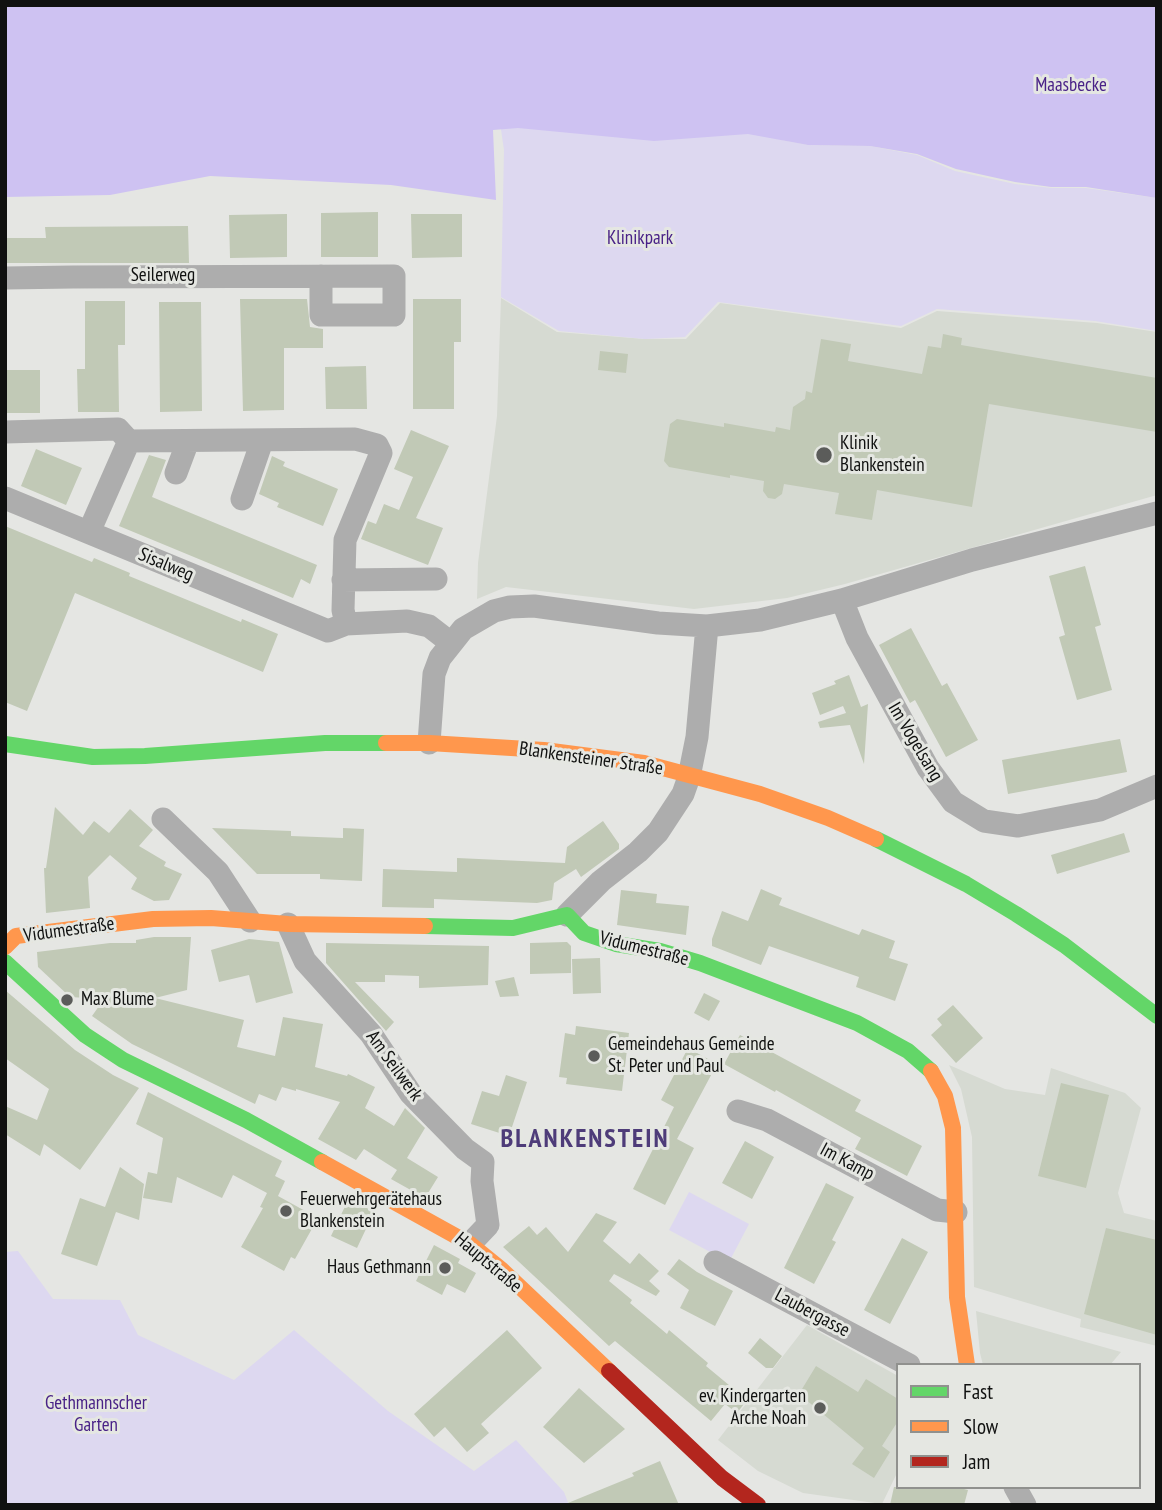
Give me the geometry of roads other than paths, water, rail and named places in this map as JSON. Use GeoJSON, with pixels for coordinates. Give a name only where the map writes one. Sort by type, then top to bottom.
{"type":"FeatureCollection","features":[{"type":"Feature","properties":{"kind":"street","name":"Seilerweg"},"geometry":{"type":"LineString","coordinates":[[5,278],[321,276]]}},
{"type":"Feature","properties":{"kind":"street"},"geometry":{"type":"LineString","coordinates":[[5,432],[118,429],[128,441]]}},
{"type":"Feature","properties":{"kind":"street"},"geometry":{"type":"LineString","coordinates":[[128,441],[355,439],[377,446],[381,453],[345,540],[343,611],[337,628],[418,623],[429,626],[451,643]]}},
{"type":"Feature","properties":{"kind":"street"},"geometry":{"type":"LineString","coordinates":[[89,532],[128,441]]}},
{"type":"Feature","properties":{"kind":"street"},"geometry":{"type":"LineString","coordinates":[[176,473],[188,441]]}},
{"type":"Feature","properties":{"kind":"street"},"geometry":{"type":"LineString","coordinates":[[242,499],[262,441]]}},
{"type":"Feature","properties":{"kind":"street","name":"Sisalweg"},"geometry":{"type":"LineString","coordinates":[[5,498],[337,628]]}},
{"type":"Feature","properties":{"kind":"street"},"geometry":{"type":"LineString","coordinates":[[429,743],[433,674],[440,658],[472,622],[494,611],[534,606],[658,623],[706,626],[769,618],[842,600],[972,560],[1157,513]]}},
{"type":"Feature","properties":{"kind":"street"},"geometry":{"type":"LineString","coordinates":[[343,580],[436,579]]}},
{"type":"Feature","properties":{"kind":"street","name":"Im Vogelsang"},"geometry":{"type":"LineString","coordinates":[[842,600],[856,638],[928,768],[953,802],[984,821],[1018,826],[1100,810],[1157,786]]}},
{"type":"Feature","properties":{"kind":"street"},"geometry":{"type":"LineString","coordinates":[[567,915],[601,881],[638,852],[658,832],[673,811],[689,777],[697,737],[706,626]]}},
{"type":"Feature","properties":{"kind":"street","name":"Blankensteiner Straße"},"geometry":{"type":"LineString","coordinates":[[5,744],[93,757],[145,756],[325,743],[429,743],[544,750],[644,763],[760,794],[828,818],[896,848],[966,884],[1016,914],[1064,945],[1157,1016]]}},
{"type":"Feature","properties":{"kind":"street"},"geometry":{"type":"LineString","coordinates":[[163,819],[218,872],[250,921]]}},
{"type":"Feature","properties":{"kind":"street","name":"Vidumestraße"},"geometry":{"type":"LineString","coordinates":[[5,947],[16,936],[153,919],[211,918],[288,923],[513,928],[567,915],[584,933],[616,944],[660,951],[700,962],[858,1023],[908,1051],[934,1074],[945,1096],[953,1128],[957,1297],[967,1363]]}},
{"type":"Feature","properties":{"kind":"street","name":"Am Seilwerk"},"geometry":{"type":"LineString","coordinates":[[288,923],[305,961],[371,1034],[411,1094],[465,1149],[483,1162],[482,1181],[488,1226],[470,1244]]}},
{"type":"Feature","properties":{"kind":"street","name":"Hauptstraße"},"geometry":{"type":"LineString","coordinates":[[5,962],[85,1034],[123,1060],[246,1120],[470,1244],[722,1478],[758,1505]]}},
{"type":"Feature","properties":{"kind":"street","name":"Im Kamp"},"geometry":{"type":"LineString","coordinates":[[738,1111],[767,1120],[937,1210],[956,1212]]}},
{"type":"Feature","properties":{"kind":"street","name":"Laubergasse"},"geometry":{"type":"LineString","coordinates":[[715,1262],[905,1363]]}},
{"type":"Feature","properties":{"kind":"place","name":"Klinik Blankenstein"},"geometry":{"type":"Point","coordinates":[824,455]}},
{"type":"Feature","properties":{"kind":"place","name":"Max Blume"},"geometry":{"type":"Point","coordinates":[67,1000]}},
{"type":"Feature","properties":{"kind":"place","name":"Gemeindehaus Gemeinde St. Peter und Paul"},"geometry":{"type":"Point","coordinates":[594,1056]}},
{"type":"Feature","properties":{"kind":"place","name":"Feuerwehrgerätehaus Blankenstein"},"geometry":{"type":"Point","coordinates":[286,1211]}},
{"type":"Feature","properties":{"kind":"place","name":"Haus Gethmann"},"geometry":{"type":"Point","coordinates":[445,1268]}},
{"type":"Feature","properties":{"kind":"place","name":"ev. Kindergarten Arche Noah"},"geometry":{"type":"Point","coordinates":[820,1408]}},
{"type":"Feature","properties":{"kind":"district","name":"BLANKENSTEIN"},"geometry":{"type":"Point","coordinates":[585,1140]}},
{"type":"Feature","properties":{"kind":"park label","name":"Maasbecke"},"geometry":{"type":"Point","coordinates":[1071,86]}},
{"type":"Feature","properties":{"kind":"park label","name":"Klinikpark"},"geometry":{"type":"Point","coordinates":[640,239]}},
{"type":"Feature","properties":{"kind":"park label","name":"Gethmannscher Garten"},"geometry":{"type":"Point","coordinates":[96,1415]}}]}
